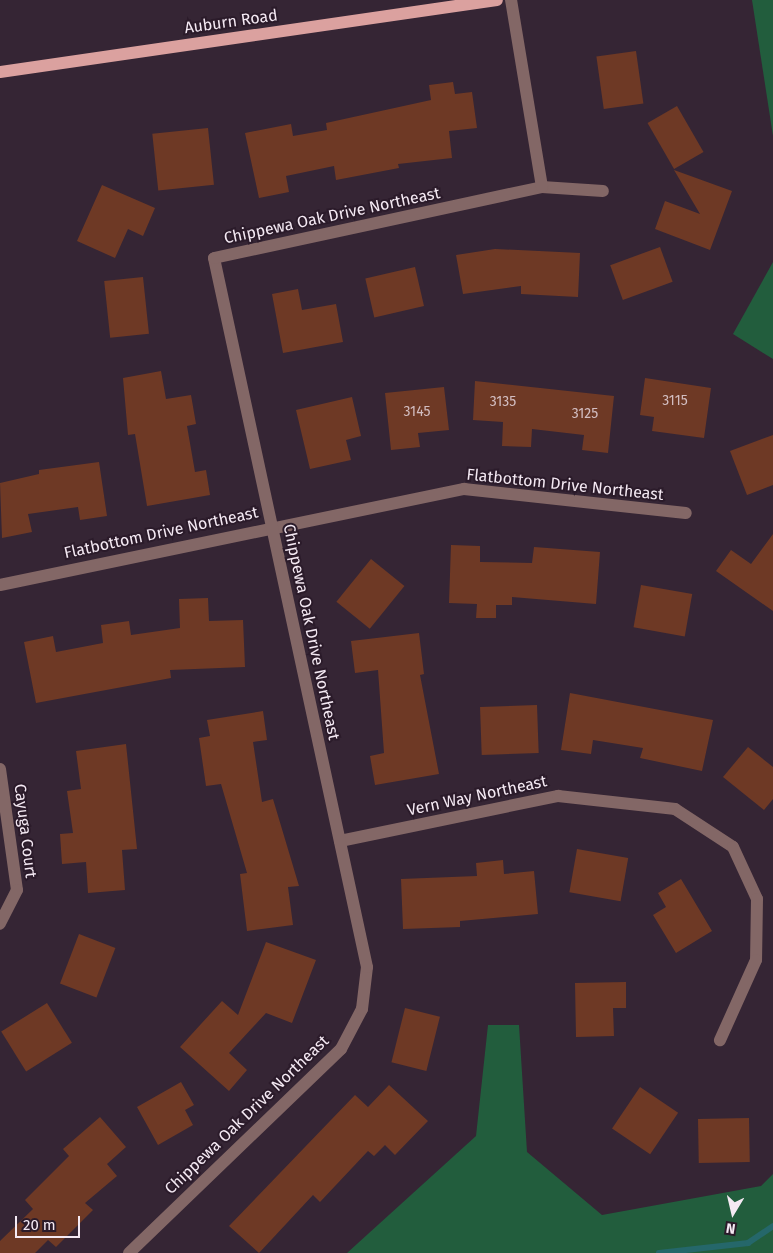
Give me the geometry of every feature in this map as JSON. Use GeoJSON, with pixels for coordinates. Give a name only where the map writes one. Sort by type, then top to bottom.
{"type":"FeatureCollection","features":[{"type":"Feature","properties":{"kind":"main road","name":"Auburn Road"},"geometry":{"type":"LineString","coordinates":[[0,72],[497,0]]}},
{"type":"Feature","properties":{"kind":"street"},"geometry":{"type":"LineString","coordinates":[[511,0],[542,187]]}},
{"type":"Feature","properties":{"kind":"street","name":"Chippewa Oak Drive Northeast"},"geometry":{"type":"LineString","coordinates":[[129,1253],[340,1050],[362,1009],[367,967],[214,258],[542,187],[603,191]]}},
{"type":"Feature","properties":{"kind":"street","name":"Flatbottom Drive Northeast"},"geometry":{"type":"LineString","coordinates":[[0,585],[272,526],[464,489],[686,514]]}},
{"type":"Feature","properties":{"kind":"street","name":"Cayuga Court"},"geometry":{"type":"LineString","coordinates":[[0,769],[17,890],[0,924]]}},
{"type":"Feature","properties":{"kind":"street","name":"Vern Way Northeast"},"geometry":{"type":"LineString","coordinates":[[340,841],[558,796],[675,809],[733,847],[758,899],[756,960],[720,1040]]}},
{"type":"Feature","properties":{"kind":"green space"},"geometry":{"type":"Polygon","coordinates":[[[752,0],[773,0],[773,136],[752,0]]]}},
{"type":"Feature","properties":{"kind":"green space"},"geometry":{"type":"Polygon","coordinates":[[[773,262],[773,359],[733,334],[773,262]]]}},
{"type":"Feature","properties":{"kind":"green space"},"geometry":{"type":"Polygon","coordinates":[[[488,1025],[519,1025],[527,1152],[602,1215],[761,1186],[773,1174],[773,1253],[347,1253],[476,1136],[488,1025]]]}},
{"type":"Feature","properties":{"kind":"building"},"geometry":{"type":"Polygon","coordinates":[[[636,51],[643,103],[604,109],[596,57],[636,51]]]}},
{"type":"Feature","properties":{"kind":"building"},"geometry":{"type":"Polygon","coordinates":[[[453,82],[455,94],[472,92],[477,128],[449,131],[452,158],[398,164],[399,168],[336,180],[334,166],[286,176],[289,192],[259,198],[245,133],[291,124],[293,136],[327,130],[326,123],[431,100],[429,85],[453,82]]]}},
{"type":"Feature","properties":{"kind":"building"},"geometry":{"type":"Polygon","coordinates":[[[677,106],[704,152],[674,169],[648,123],[677,106]]]}},
{"type":"Feature","properties":{"kind":"building"},"geometry":{"type":"Polygon","coordinates":[[[208,128],[214,185],[158,191],[152,134],[208,128]]]}},
{"type":"Feature","properties":{"kind":"building"},"geometry":{"type":"Polygon","coordinates":[[[674,170],[732,191],[710,250],[655,229],[665,201],[700,214],[674,170]]]}},
{"type":"Feature","properties":{"kind":"building"},"geometry":{"type":"Polygon","coordinates":[[[102,185],[155,208],[143,236],[128,229],[115,258],[77,241],[102,185]]]}},
{"type":"Feature","properties":{"kind":"building"},"geometry":{"type":"Polygon","coordinates":[[[660,247],[673,282],[623,300],[610,265],[660,247]]]}},
{"type":"Feature","properties":{"kind":"building"},"geometry":{"type":"Polygon","coordinates":[[[495,249],[580,253],[578,297],[521,294],[521,286],[463,294],[456,255],[495,249]]]}},
{"type":"Feature","properties":{"kind":"building"},"geometry":{"type":"Polygon","coordinates":[[[415,267],[424,306],[374,317],[365,278],[415,267]]]}},
{"type":"Feature","properties":{"kind":"building"},"geometry":{"type":"Polygon","coordinates":[[[143,277],[149,334],[110,338],[104,281],[143,277]]]}},
{"type":"Feature","properties":{"kind":"building"},"geometry":{"type":"Polygon","coordinates":[[[298,289],[302,310],[336,304],[343,342],[283,353],[272,294],[298,289]]]}},
{"type":"Feature","properties":{"kind":"building"},"geometry":{"type":"Polygon","coordinates":[[[161,371],[166,399],[191,395],[196,424],[187,426],[195,472],[206,470],[210,495],[147,506],[135,434],[128,435],[123,378],[161,371]]]}},
{"type":"Feature","properties":{"kind":"building"},"geometry":{"type":"Polygon","coordinates":[[[645,378],[711,388],[704,438],[652,431],[654,417],[640,415],[645,378]]]}},
{"type":"Feature","properties":{"kind":"building"},"geometry":{"type":"Polygon","coordinates":[[[475,381],[614,396],[608,453],[582,450],[584,435],[532,429],[531,447],[502,446],[503,422],[473,420],[475,381]]]}},
{"type":"Feature","properties":{"kind":"building"},"geometry":{"type":"Polygon","coordinates":[[[444,387],[449,430],[418,433],[420,447],[391,450],[385,393],[444,387]]]}},
{"type":"Feature","properties":{"kind":"building"},"geometry":{"type":"Polygon","coordinates":[[[352,397],[361,436],[346,440],[351,460],[310,469],[296,410],[352,397]]]}},
{"type":"Feature","properties":{"kind":"building"},"geometry":{"type":"Polygon","coordinates":[[[773,435],[773,485],[747,495],[730,451],[773,435]]]}},
{"type":"Feature","properties":{"kind":"building"},"geometry":{"type":"Polygon","coordinates":[[[99,462],[107,516],[80,520],[78,507],[28,514],[32,532],[2,538],[0,483],[39,474],[39,470],[99,462]]]}},
{"type":"Feature","properties":{"kind":"building"},"geometry":{"type":"Polygon","coordinates":[[[773,534],[773,611],[716,571],[731,550],[751,564],[773,534]]]}},
{"type":"Feature","properties":{"kind":"building"},"geometry":{"type":"Polygon","coordinates":[[[451,545],[480,546],[480,562],[532,563],[534,547],[600,552],[596,604],[512,597],[512,605],[496,605],[496,618],[476,618],[477,604],[449,603],[451,545]]]}},
{"type":"Feature","properties":{"kind":"building"},"geometry":{"type":"Polygon","coordinates":[[[371,559],[404,586],[370,629],[336,602],[371,559]]]}},
{"type":"Feature","properties":{"kind":"building"},"geometry":{"type":"Polygon","coordinates":[[[641,585],[692,594],[685,636],[634,627],[641,585]]]}},
{"type":"Feature","properties":{"kind":"building"},"geometry":{"type":"Polygon","coordinates":[[[208,598],[209,621],[243,620],[245,667],[170,670],[171,678],[36,703],[24,642],[53,636],[56,652],[103,643],[101,625],[129,621],[131,635],[180,628],[179,599],[208,598]]]}},
{"type":"Feature","properties":{"kind":"building"},"geometry":{"type":"Polygon","coordinates":[[[419,633],[424,674],[420,675],[439,774],[375,785],[370,756],[384,753],[378,670],[355,673],[351,641],[419,633]]]}},
{"type":"Feature","properties":{"kind":"building"},"geometry":{"type":"Polygon","coordinates":[[[570,693],[713,720],[702,771],[640,758],[643,748],[593,740],[591,754],[561,750],[570,693]]]}},
{"type":"Feature","properties":{"kind":"building"},"geometry":{"type":"Polygon","coordinates":[[[537,705],[539,753],[482,755],[480,707],[537,705]]]}},
{"type":"Feature","properties":{"kind":"building"},"geometry":{"type":"Polygon","coordinates":[[[263,711],[267,740],[253,742],[262,802],[273,799],[299,886],[288,887],[293,925],[247,931],[240,874],[247,873],[221,784],[206,786],[199,738],[210,736],[207,720],[263,711]]]}},
{"type":"Feature","properties":{"kind":"building"},"geometry":{"type":"Polygon","coordinates":[[[126,744],[137,849],[122,850],[125,890],[88,893],[86,862],[62,864],[60,834],[73,833],[67,791],[81,789],[76,751],[126,744]]]}},
{"type":"Feature","properties":{"kind":"building"},"geometry":{"type":"Polygon","coordinates":[[[748,747],[773,767],[773,799],[764,810],[723,777],[748,747]]]}},
{"type":"Feature","properties":{"kind":"building"},"geometry":{"type":"Polygon","coordinates":[[[577,849],[628,858],[621,901],[569,892],[577,849]]]}},
{"type":"Feature","properties":{"kind":"building"},"geometry":{"type":"Polygon","coordinates":[[[503,860],[504,874],[534,871],[538,914],[460,921],[460,927],[403,929],[401,879],[477,876],[476,863],[503,860]]]}},
{"type":"Feature","properties":{"kind":"building"},"geometry":{"type":"Polygon","coordinates":[[[681,879],[712,931],[676,953],[653,915],[666,907],[658,893],[681,879]]]}},
{"type":"Feature","properties":{"kind":"building"},"geometry":{"type":"Polygon","coordinates":[[[79,934],[115,948],[96,997],[60,983],[79,934]]]}},
{"type":"Feature","properties":{"kind":"building"},"geometry":{"type":"Polygon","coordinates":[[[266,942],[316,960],[292,1023],[266,1013],[229,1053],[247,1070],[229,1091],[180,1047],[222,1001],[238,1015],[266,942]]]}},
{"type":"Feature","properties":{"kind":"building"},"geometry":{"type":"Polygon","coordinates":[[[626,982],[626,1008],[613,1008],[614,1036],[576,1037],[575,983],[626,982]]]}},
{"type":"Feature","properties":{"kind":"building"},"geometry":{"type":"Polygon","coordinates":[[[47,1003],[72,1043],[26,1071],[1,1032],[47,1003]]]}},
{"type":"Feature","properties":{"kind":"building"},"geometry":{"type":"Polygon","coordinates":[[[405,1008],[440,1017],[426,1071],[391,1062],[405,1008]]]}},
{"type":"Feature","properties":{"kind":"building"},"geometry":{"type":"Polygon","coordinates":[[[181,1082],[194,1105],[185,1110],[193,1125],[158,1145],[137,1107],[181,1082]]]}},
{"type":"Feature","properties":{"kind":"building"},"geometry":{"type":"Polygon","coordinates":[[[389,1085],[428,1121],[395,1155],[385,1145],[374,1156],[368,1151],[320,1202],[313,1195],[259,1253],[229,1226],[355,1095],[368,1107],[389,1085]]]}},
{"type":"Feature","properties":{"kind":"building"},"geometry":{"type":"Polygon","coordinates":[[[640,1087],[678,1113],[650,1154],[612,1128],[640,1087]]]}},
{"type":"Feature","properties":{"kind":"building"},"geometry":{"type":"Polygon","coordinates":[[[100,1117],[126,1147],[107,1164],[117,1176],[85,1203],[93,1210],[56,1247],[48,1240],[35,1253],[0,1253],[0,1241],[33,1209],[25,1200],[69,1156],[63,1149],[100,1117]]]}},
{"type":"Feature","properties":{"kind":"building"},"geometry":{"type":"Polygon","coordinates":[[[749,1118],[750,1162],[699,1163],[698,1119],[749,1118]]]}},
{"type":"Feature","properties":{"kind":"waterway"},"geometry":{"type":"LineString","coordinates":[[659,1253],[748,1243],[773,1226]]}}]}
